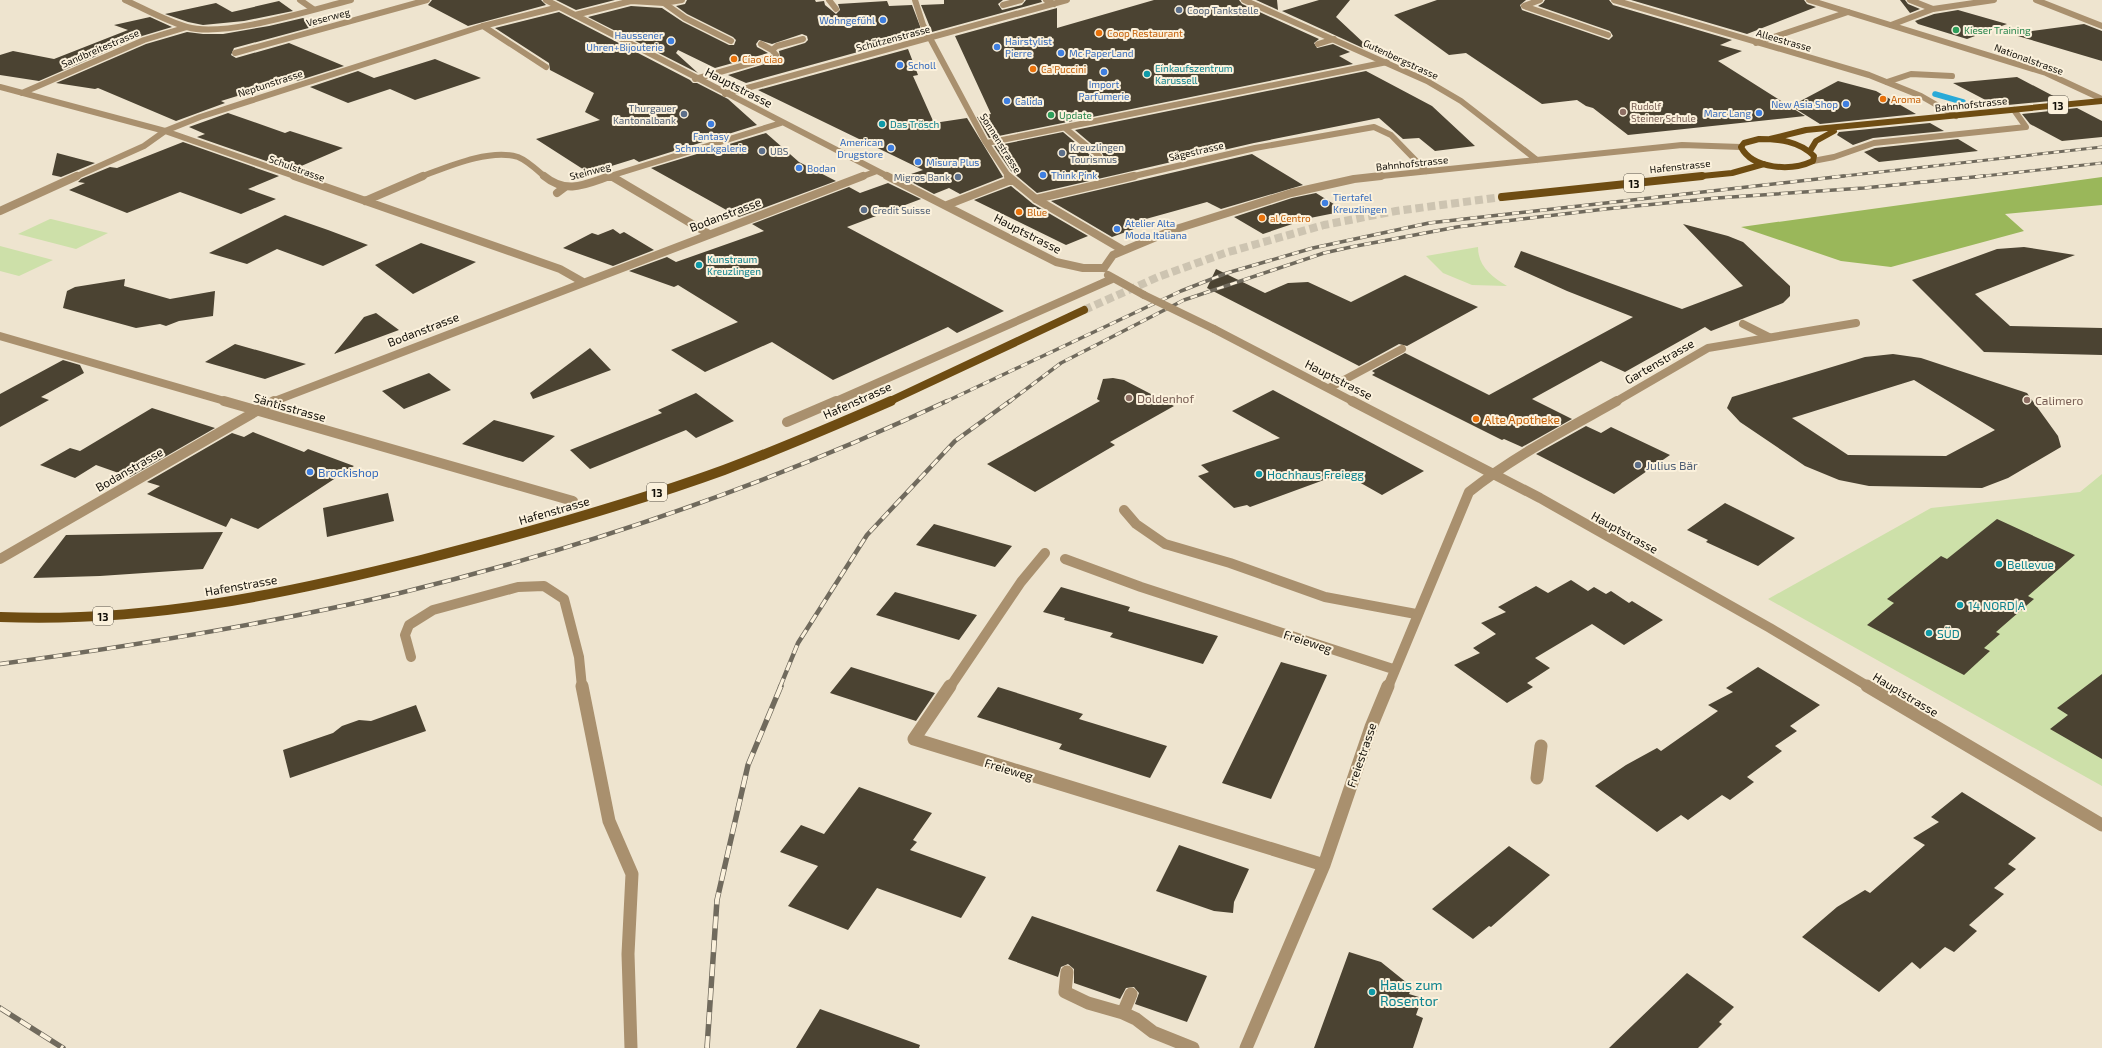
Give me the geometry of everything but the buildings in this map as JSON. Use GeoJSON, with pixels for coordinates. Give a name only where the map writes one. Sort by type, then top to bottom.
{"type":"FeatureCollection","features":[{"type":"Feature","properties":{"kind":"main road","name":"Bahnhofstrasse"},"geometry":{"type":"LineString","coordinates":[[1770,139],[1806,130],[1842,128],[2102,100]]}},
{"type":"Feature","properties":{"kind":"main road","name":"Bahnhofstrasse"},"geometry":{"type":"LineString","coordinates":[[1810,151],[1812,145],[1822,136],[1842,128]]}},
{"type":"Feature","properties":{"kind":"main road"},"geometry":{"type":"LineString","coordinates":[[1770,139],[1792,143],[1810,151],[1814,156],[1813,161],[1808,164],[1794,167],[1764,164],[1746,156],[1741,147],[1750,141],[1770,139]]}},
{"type":"Feature","properties":{"kind":"main road","name":"Hafenstrasse"},"geometry":{"type":"LineString","coordinates":[[1502,197],[1732,173],[1755,168],[1764,164]]}},
{"type":"Feature","properties":{"kind":"main road","name":"Hafenstrasse"},"geometry":{"type":"LineString","coordinates":[[0,617],[58,618],[107,616],[206,605],[317,584],[459,551],[542,528],[725,470],[836,424],[1084,310]]}},
{"type":"Feature","properties":{"kind":"street","name":"Sandbreitestrasse"},"geometry":{"type":"LineString","coordinates":[[125,0],[187,27],[197,29],[231,27],[351,0]]}},
{"type":"Feature","properties":{"kind":"street"},"geometry":{"type":"LineString","coordinates":[[300,0],[313,9]]}},
{"type":"Feature","properties":{"kind":"street","name":"Veserweg"},"geometry":{"type":"LineString","coordinates":[[235,54],[427,0]]}},
{"type":"Feature","properties":{"kind":"street","name":"Hauptstrasse"},"geometry":{"type":"LineString","coordinates":[[546,0],[695,79],[1056,262],[1083,268],[1104,268],[1112,279],[1214,329],[1493,473],[1770,628],[2102,825]]}},
{"type":"Feature","properties":{"kind":"street"},"geometry":{"type":"LineString","coordinates":[[576,15],[631,1],[664,3],[682,0]]}},
{"type":"Feature","properties":{"kind":"street"},"geometry":{"type":"LineString","coordinates":[[829,0],[836,9]]}},
{"type":"Feature","properties":{"kind":"street","name":"Sonnenstrasse"},"geometry":{"type":"LineString","coordinates":[[915,0],[923,25],[987,143],[1011,180],[1036,199],[1123,250]]}},
{"type":"Feature","properties":{"kind":"street"},"geometry":{"type":"LineString","coordinates":[[1003,5],[1021,0]]}},
{"type":"Feature","properties":{"kind":"street"},"geometry":{"type":"LineString","coordinates":[[1046,0],[1054,4]]}},
{"type":"Feature","properties":{"kind":"street","name":"Schützenstrasse"},"geometry":{"type":"LineString","coordinates":[[725,94],[1067,0]]}},
{"type":"Feature","properties":{"kind":"street","name":"Gutenbergstrasse"},"geometry":{"type":"LineString","coordinates":[[1244,0],[1388,62],[1427,81],[1461,101],[1537,160]]}},
{"type":"Feature","properties":{"kind":"street"},"geometry":{"type":"LineString","coordinates":[[1540,0],[1524,6],[1608,35]]}},
{"type":"Feature","properties":{"kind":"street","name":"Alleestrasse"},"geometry":{"type":"LineString","coordinates":[[1614,0],[1887,82],[1921,96],[1956,116]]}},
{"type":"Feature","properties":{"kind":"street","name":"Nationalstrasse"},"geometry":{"type":"LineString","coordinates":[[1809,0],[2046,72],[2102,100]]}},
{"type":"Feature","properties":{"kind":"street"},"geometry":{"type":"LineString","coordinates":[[1910,0],[1933,9]]}},
{"type":"Feature","properties":{"kind":"street"},"geometry":{"type":"LineString","coordinates":[[1891,25],[1933,9],[1994,0]]}},
{"type":"Feature","properties":{"kind":"street"},"geometry":{"type":"LineString","coordinates":[[2036,0],[2102,26]]}},
{"type":"Feature","properties":{"kind":"street"},"geometry":{"type":"LineString","coordinates":[[664,3],[666,7],[732,41]]}},
{"type":"Feature","properties":{"kind":"street","name":"Neptunstrasse"},"geometry":{"type":"LineString","coordinates":[[0,211],[144,146],[165,131],[208,114],[483,26],[559,7]]}},
{"type":"Feature","properties":{"kind":"street"},"geometry":{"type":"LineString","coordinates":[[1756,42],[1848,12]]}},
{"type":"Feature","properties":{"kind":"street"},"geometry":{"type":"LineString","coordinates":[[483,26],[546,67]]}},
{"type":"Feature","properties":{"kind":"street","name":"Sandbreitestrasse"},"geometry":{"type":"LineString","coordinates":[[22,93],[144,40],[187,27]]}},
{"type":"Feature","properties":{"kind":"street"},"geometry":{"type":"LineString","coordinates":[[772,50],[777,46],[803,39]]}},
{"type":"Feature","properties":{"kind":"street"},"geometry":{"type":"LineString","coordinates":[[1318,44],[1334,39]]}},
{"type":"Feature","properties":{"kind":"street"},"geometry":{"type":"LineString","coordinates":[[695,79],[776,55],[772,50],[761,44]]}},
{"type":"Feature","properties":{"kind":"street"},"geometry":{"type":"LineString","coordinates":[[987,143],[1388,62]]}},
{"type":"Feature","properties":{"kind":"street"},"geometry":{"type":"LineString","coordinates":[[1887,82],[1911,74],[1952,76]]}},
{"type":"Feature","properties":{"kind":"street","name":"Schulstrasse"},"geometry":{"type":"LineString","coordinates":[[0,87],[165,131],[560,269],[582,282]]}},
{"type":"Feature","properties":{"kind":"street"},"geometry":{"type":"LineString","coordinates":[[1813,161],[1834,157],[1874,143],[2026,126],[2014,110]]}},
{"type":"Feature","properties":{"kind":"street","name":"Steinweg"},"geometry":{"type":"LineString","coordinates":[[365,201],[454,166],[490,156],[518,158],[556,184],[565,187],[582,185],[781,123]]}},
{"type":"Feature","properties":{"kind":"street","name":"Sägestrasse"},"geometry":{"type":"LineString","coordinates":[[1036,199],[1255,148],[1374,127],[1391,135],[1426,171]]}},
{"type":"Feature","properties":{"kind":"street"},"geometry":{"type":"LineString","coordinates":[[1065,128],[1099,156]]}},
{"type":"Feature","properties":{"kind":"street","name":"Bahnhofstrasse"},"geometry":{"type":"LineString","coordinates":[[1104,268],[1113,255],[1173,230],[1291,193],[1354,179],[1682,145],[1741,147]]}},
{"type":"Feature","properties":{"kind":"street","name":"Bodanstrasse"},"geometry":{"type":"LineString","coordinates":[[0,559],[278,398],[877,171]]}},
{"type":"Feature","properties":{"kind":"street"},"geometry":{"type":"LineString","coordinates":[[611,176],[709,234]]}},
{"type":"Feature","properties":{"kind":"street"},"geometry":{"type":"LineString","coordinates":[[947,206],[1011,180]]}},
{"type":"Feature","properties":{"kind":"street"},"geometry":{"type":"LineString","coordinates":[[556,193],[565,187]]}},
{"type":"Feature","properties":{"kind":"street","name":"Hafenstrasse"},"geometry":{"type":"LineString","coordinates":[[787,422],[1112,279]]}},
{"type":"Feature","properties":{"kind":"street","name":"Gartenstrasse"},"geometry":{"type":"LineString","coordinates":[[1493,473],[1708,348],[1856,323]]}},
{"type":"Feature","properties":{"kind":"street"},"geometry":{"type":"LineString","coordinates":[[1743,324],[1769,337]]}},
{"type":"Feature","properties":{"kind":"street","name":"Säntisstrasse"},"geometry":{"type":"LineString","coordinates":[[0,336],[573,501]]}},
{"type":"Feature","properties":{"kind":"street"},"geometry":{"type":"LineString","coordinates":[[1329,388],[1402,349]]}},
{"type":"Feature","properties":{"kind":"street","name":"Freiestrasse"},"geometry":{"type":"LineString","coordinates":[[1246,1048],[1324,865],[1371,727],[1416,614],[1469,492],[1493,473]]}},
{"type":"Feature","properties":{"kind":"street"},"geometry":{"type":"LineString","coordinates":[[1124,510],[1136,524],[1165,544],[1230,563],[1325,597],[1416,614]]}},
{"type":"Feature","properties":{"kind":"street","name":"Freieweg"},"geometry":{"type":"LineString","coordinates":[[1045,553],[1021,582],[914,739],[1324,865]]}},
{"type":"Feature","properties":{"kind":"street","name":"Freieweg"},"geometry":{"type":"LineString","coordinates":[[1065,559],[1141,587],[1394,669]]}},
{"type":"Feature","properties":{"kind":"street"},"geometry":{"type":"LineString","coordinates":[[412,657],[404,636],[409,625],[433,610],[518,587],[544,586],[564,599],[578,657],[583,695],[609,821],[632,874],[628,954],[632,1048]]}},
{"type":"Feature","properties":{"kind":"street"},"geometry":{"type":"LineString","coordinates":[[1537,778],[1541,746]]}},
{"type":"Feature","properties":{"kind":"street"},"geometry":{"type":"LineString","coordinates":[[1067,972],[1065,992],[1088,1003],[1123,1013],[1136,1019],[1153,1032],[1193,1048]]}},
{"type":"Feature","properties":{"kind":"street"},"geometry":{"type":"LineString","coordinates":[[1123,1013],[1131,994]]}},
{"type":"Feature","properties":{"kind":"green space"},"geometry":{"type":"Polygon","coordinates":[[[2102,177],[2102,205],[2005,214],[2024,231],[1891,267],[1841,261],[1741,227],[2102,177]]]}},
{"type":"Feature","properties":{"kind":"green space"},"geometry":{"type":"Polygon","coordinates":[[[50,219],[108,233],[76,249],[18,234],[50,219]]]}},
{"type":"Feature","properties":{"kind":"green space"},"geometry":{"type":"Polygon","coordinates":[[[0,246],[53,260],[19,276],[0,271],[0,246]]]}},
{"type":"Feature","properties":{"kind":"green space"},"geometry":{"type":"Polygon","coordinates":[[[1478,247],[1480,260],[1486,270],[1507,286],[1472,285],[1443,273],[1426,256],[1478,247]]]}},
{"type":"Feature","properties":{"kind":"green space"},"geometry":{"type":"Polygon","coordinates":[[[2102,474],[2102,786],[1768,599],[1931,508],[2080,492],[2102,474]]]}},
{"type":"Feature","properties":{"kind":"waterway"},"geometry":{"type":"LineString","coordinates":[[1935,94],[1963,102]]}},
{"type":"Feature","properties":{"kind":"tunnel"},"geometry":{"type":"LineString","coordinates":[[1084,310],[1158,277],[1225,253],[1324,225],[1396,211],[1502,197]]}},
{"type":"Feature","properties":{"kind":"railway"},"geometry":{"type":"LineString","coordinates":[[1835,177],[2102,147]]}},
{"type":"Feature","properties":{"kind":"railway"},"geometry":{"type":"LineString","coordinates":[[1975,177],[2102,163]]}},
{"type":"Feature","properties":{"kind":"railway"},"geometry":{"type":"LineString","coordinates":[[945,402],[1181,291],[1227,273],[1313,248],[1429,223],[1844,176]]}},
{"type":"Feature","properties":{"kind":"railway"},"geometry":{"type":"LineString","coordinates":[[1009,402],[1061,363],[1184,300],[1324,253],[1457,227],[1605,209],[1717,198],[1864,188],[1984,176]]}},
{"type":"Feature","properties":{"kind":"railway"},"geometry":{"type":"LineString","coordinates":[[0,664],[151,642],[301,615],[400,593],[470,575],[610,534],[747,486],[881,431],[947,401]]}},
{"type":"Feature","properties":{"kind":"railway"},"geometry":{"type":"LineString","coordinates":[[780,687],[798,643],[867,535],[955,441],[1010,401]]}},
{"type":"Feature","properties":{"kind":"railway"},"geometry":{"type":"LineString","coordinates":[[707,1048],[717,900],[748,765],[781,686]]}},
{"type":"Feature","properties":{"kind":"railway"},"geometry":{"type":"LineString","coordinates":[[0,1008],[63,1048]]}},
{"type":"Feature","properties":{"kind":"place","name":"Coop Tankstelle"},"geometry":{"type":"Point","coordinates":[1179,10]}},
{"type":"Feature","properties":{"kind":"place","name":"Wohngefühl"},"geometry":{"type":"Point","coordinates":[883,20]}},
{"type":"Feature","properties":{"kind":"place","name":"Kieser Training"},"geometry":{"type":"Point","coordinates":[1956,30]}},
{"type":"Feature","properties":{"kind":"place","name":"Coop Restaurant"},"geometry":{"type":"Point","coordinates":[1099,33]}},
{"type":"Feature","properties":{"kind":"place","name":"Haussener Uhren+Bijouterie"},"geometry":{"type":"Point","coordinates":[671,41]}},
{"type":"Feature","properties":{"kind":"place","name":"Hairstylist Pierre"},"geometry":{"type":"Point","coordinates":[997,47]}},
{"type":"Feature","properties":{"kind":"place","name":"Mc PaperLand"},"geometry":{"type":"Point","coordinates":[1061,53]}},
{"type":"Feature","properties":{"kind":"place","name":"Ciao Ciao"},"geometry":{"type":"Point","coordinates":[734,59]}},
{"type":"Feature","properties":{"kind":"place","name":"Scholl"},"geometry":{"type":"Point","coordinates":[900,65]}},
{"type":"Feature","properties":{"kind":"place","name":"Ca'Puccini"},"geometry":{"type":"Point","coordinates":[1033,69]}},
{"type":"Feature","properties":{"kind":"place","name":"Import Parfumerie"},"geometry":{"type":"Point","coordinates":[1104,72]}},
{"type":"Feature","properties":{"kind":"place","name":"Einkaufszentrum Karussell"},"geometry":{"type":"Point","coordinates":[1147,74]}},
{"type":"Feature","properties":{"kind":"place","name":"Aroma"},"geometry":{"type":"Point","coordinates":[1883,99]}},
{"type":"Feature","properties":{"kind":"place","name":"Calida"},"geometry":{"type":"Point","coordinates":[1007,101]}},
{"type":"Feature","properties":{"kind":"place","name":"New Asia Shop"},"geometry":{"type":"Point","coordinates":[1846,104]}},
{"type":"Feature","properties":{"kind":"place","name":"Rudolf Steiner Schule"},"geometry":{"type":"Point","coordinates":[1623,112]}},
{"type":"Feature","properties":{"kind":"place","name":"Marc Lang"},"geometry":{"type":"Point","coordinates":[1759,113]}},
{"type":"Feature","properties":{"kind":"place","name":"Thurgauer Kantonalbank"},"geometry":{"type":"Point","coordinates":[684,114]}},
{"type":"Feature","properties":{"kind":"place","name":"Update"},"geometry":{"type":"Point","coordinates":[1051,115]}},
{"type":"Feature","properties":{"kind":"place","name":"Fantasy Schmuckgalerie"},"geometry":{"type":"Point","coordinates":[711,124]}},
{"type":"Feature","properties":{"kind":"place","name":"Das Trösch"},"geometry":{"type":"Point","coordinates":[882,124]}},
{"type":"Feature","properties":{"kind":"place","name":"American Drugstore"},"geometry":{"type":"Point","coordinates":[891,148]}},
{"type":"Feature","properties":{"kind":"place","name":"UBS"},"geometry":{"type":"Point","coordinates":[762,151]}},
{"type":"Feature","properties":{"kind":"place","name":"Kreuzlingen Tourismus"},"geometry":{"type":"Point","coordinates":[1062,153]}},
{"type":"Feature","properties":{"kind":"place","name":"Misura Plus"},"geometry":{"type":"Point","coordinates":[918,162]}},
{"type":"Feature","properties":{"kind":"place","name":"Bodan"},"geometry":{"type":"Point","coordinates":[799,168]}},
{"type":"Feature","properties":{"kind":"place","name":"Think Pink"},"geometry":{"type":"Point","coordinates":[1043,175]}},
{"type":"Feature","properties":{"kind":"place","name":"Migros Bank"},"geometry":{"type":"Point","coordinates":[958,177]}},
{"type":"Feature","properties":{"kind":"place","name":"Tiertafel Kreuzlingen"},"geometry":{"type":"Point","coordinates":[1325,203]}},
{"type":"Feature","properties":{"kind":"place","name":"Credit Suisse"},"geometry":{"type":"Point","coordinates":[864,210]}},
{"type":"Feature","properties":{"kind":"place","name":"Blue"},"geometry":{"type":"Point","coordinates":[1019,212]}},
{"type":"Feature","properties":{"kind":"place","name":"al Centro"},"geometry":{"type":"Point","coordinates":[1262,218]}},
{"type":"Feature","properties":{"kind":"place","name":"Atelier Alta Moda Italiana"},"geometry":{"type":"Point","coordinates":[1117,229]}},
{"type":"Feature","properties":{"kind":"place","name":"Kunstraum Kreuzlingen"},"geometry":{"type":"Point","coordinates":[699,265]}},
{"type":"Feature","properties":{"kind":"place","name":"Doldenhof"},"geometry":{"type":"Point","coordinates":[1129,398]}},
{"type":"Feature","properties":{"kind":"place","name":"Calimero"},"geometry":{"type":"Point","coordinates":[2027,400]}},
{"type":"Feature","properties":{"kind":"place","name":"Alte Apotheke"},"geometry":{"type":"Point","coordinates":[1476,419]}},
{"type":"Feature","properties":{"kind":"place","name":"Julius Bär"},"geometry":{"type":"Point","coordinates":[1638,465]}},
{"type":"Feature","properties":{"kind":"place","name":"Brockishop"},"geometry":{"type":"Point","coordinates":[310,472]}},
{"type":"Feature","properties":{"kind":"place","name":"Hochhaus Freiegg"},"geometry":{"type":"Point","coordinates":[1259,474]}},
{"type":"Feature","properties":{"kind":"place","name":"Bellevue"},"geometry":{"type":"Point","coordinates":[1999,564]}},
{"type":"Feature","properties":{"kind":"place","name":"14 NORD|A"},"geometry":{"type":"Point","coordinates":[1960,605]}},
{"type":"Feature","properties":{"kind":"place","name":"SÜD"},"geometry":{"type":"Point","coordinates":[1929,633]}},
{"type":"Feature","properties":{"kind":"place","name":"Haus zum Rosentor"},"geometry":{"type":"Point","coordinates":[1372,992]}}]}
